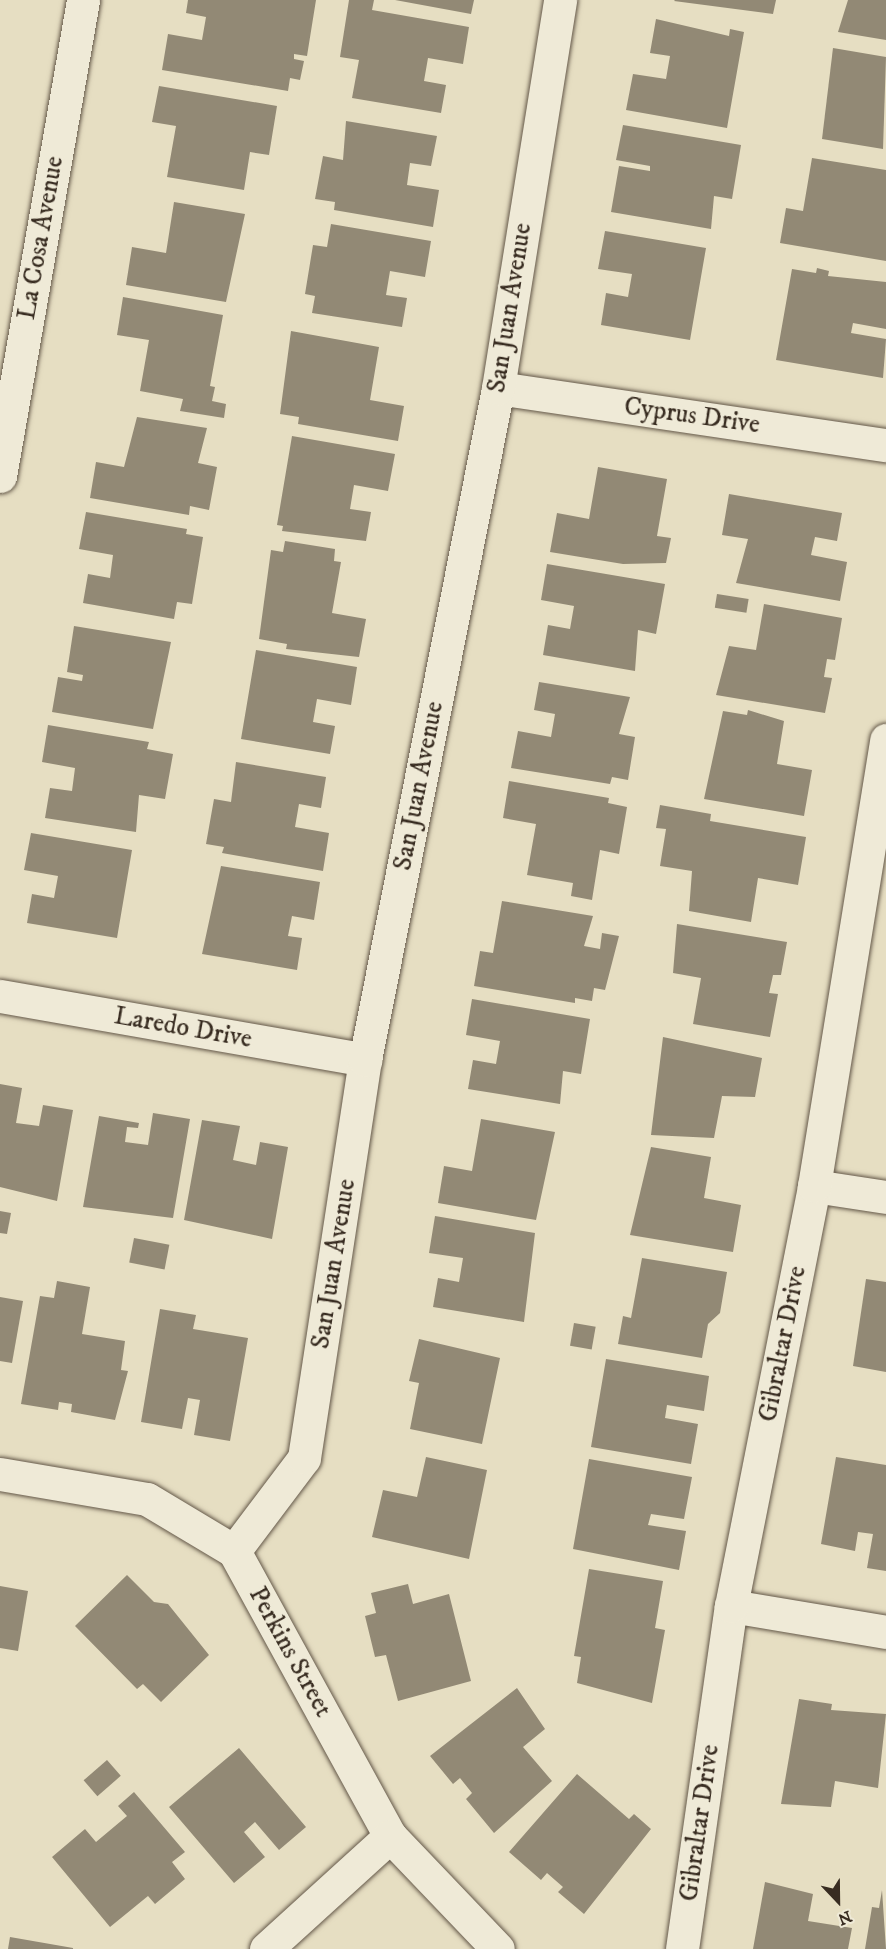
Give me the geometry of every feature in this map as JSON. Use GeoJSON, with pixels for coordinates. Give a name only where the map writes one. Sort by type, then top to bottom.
{"type":"FeatureCollection","features":[{"type":"Feature","properties":{"kind":"street","name":"La Cosa Avenue"},"geometry":{"type":"LineString","coordinates":[[0,476],[83,0]]}},
{"type":"Feature","properties":{"kind":"street","name":"San Juan Avenue"},"geometry":{"type":"LineString","coordinates":[[234,1551],[304,1458],[365,1059],[498,388],[560,0]]}},
{"type":"Feature","properties":{"kind":"street","name":"Cyprus Drive"},"geometry":{"type":"LineString","coordinates":[[498,388],[886,445]]}},
{"type":"Feature","properties":{"kind":"street","name":"Gibraltar Drive"},"geometry":{"type":"LineString","coordinates":[[682,1949],[731,1606],[814,1186],[885,751]]}},
{"type":"Feature","properties":{"kind":"street","name":"Laredo Drive"},"geometry":{"type":"LineString","coordinates":[[0,996],[365,1059]]}},
{"type":"Feature","properties":{"kind":"street"},"geometry":{"type":"LineString","coordinates":[[814,1186],[886,1197]]}},
{"type":"Feature","properties":{"kind":"street"},"geometry":{"type":"LineString","coordinates":[[0,1474],[147,1499],[234,1551]]}},
{"type":"Feature","properties":{"kind":"street","name":"Perkins Street"},"geometry":{"type":"LineString","coordinates":[[234,1551],[390,1836],[498,1949]]}},
{"type":"Feature","properties":{"kind":"street"},"geometry":{"type":"LineString","coordinates":[[731,1606],[886,1632]]}},
{"type":"Feature","properties":{"kind":"street"},"geometry":{"type":"LineString","coordinates":[[266,1949],[390,1836]]}},
{"type":"Feature","properties":{"kind":"building"},"geometry":{"type":"Polygon","coordinates":[[[188,0],[316,0],[307,56],[294,54],[294,59],[304,61],[300,80],[290,78],[288,91],[162,70],[168,34],[202,40],[206,17],[186,13],[188,0]]]}},
{"type":"Feature","properties":{"kind":"building"},"geometry":{"type":"Polygon","coordinates":[[[349,0],[374,0],[372,10],[469,27],[463,64],[428,58],[424,81],[446,85],[441,113],[352,98],[359,60],[340,57],[349,0]]]}},
{"type":"Feature","properties":{"kind":"building"},"geometry":{"type":"Polygon","coordinates":[[[395,0],[474,0],[471,14],[395,0]]]}},
{"type":"Feature","properties":{"kind":"building"},"geometry":{"type":"Polygon","coordinates":[[[675,0],[776,0],[773,14],[674,1],[675,0]]]}},
{"type":"Feature","properties":{"kind":"building"},"geometry":{"type":"Polygon","coordinates":[[[848,0],[886,0],[886,40],[838,32],[848,0]]]}},
{"type":"Feature","properties":{"kind":"building"},"geometry":{"type":"Polygon","coordinates":[[[656,19],[729,36],[730,29],[744,32],[727,128],[626,110],[633,74],[666,79],[670,56],[650,53],[656,19]]]}},
{"type":"Feature","properties":{"kind":"building"},"geometry":{"type":"Polygon","coordinates":[[[833,48],[886,57],[883,149],[822,139],[833,48]]]}},
{"type":"Feature","properties":{"kind":"building"},"geometry":{"type":"Polygon","coordinates":[[[159,86],[277,106],[269,155],[250,152],[244,190],[167,177],[176,126],[152,122],[159,86]]]}},
{"type":"Feature","properties":{"kind":"building"},"geometry":{"type":"Polygon","coordinates":[[[346,121],[437,136],[431,166],[410,163],[407,185],[439,190],[433,227],[334,210],[335,202],[315,199],[323,156],[343,160],[346,121]]]}},
{"type":"Feature","properties":{"kind":"building"},"geometry":{"type":"Polygon","coordinates":[[[623,125],[741,145],[732,199],[714,196],[711,229],[611,212],[619,166],[650,171],[650,166],[616,160],[623,125]]]}},
{"type":"Feature","properties":{"kind":"building"},"geometry":{"type":"Polygon","coordinates":[[[812,158],[886,170],[886,261],[780,243],[786,208],[803,211],[812,158]]]}},
{"type":"Feature","properties":{"kind":"building"},"geometry":{"type":"Polygon","coordinates":[[[174,202],[245,214],[226,302],[126,285],[132,247],[166,253],[174,202]]]}},
{"type":"Feature","properties":{"kind":"building"},"geometry":{"type":"Polygon","coordinates":[[[331,224],[431,241],[425,277],[390,271],[386,295],[407,298],[402,327],[312,313],[315,296],[305,294],[313,245],[327,247],[331,224]]]}},
{"type":"Feature","properties":{"kind":"building"},"geometry":{"type":"Polygon","coordinates":[[[605,231],[706,248],[690,340],[601,325],[606,293],[628,297],[632,274],[598,269],[605,231]]]}},
{"type":"Feature","properties":{"kind":"building"},"geometry":{"type":"Polygon","coordinates":[[[817,268],[829,271],[828,276],[886,282],[886,329],[853,323],[851,333],[886,339],[883,378],[776,360],[792,269],[816,273],[817,268]]]}},
{"type":"Feature","properties":{"kind":"building"},"geometry":{"type":"Polygon","coordinates":[[[123,297],[223,315],[210,386],[215,387],[212,401],[226,404],[224,418],[180,411],[183,399],[140,391],[149,340],[117,335],[123,297]]]}},
{"type":"Feature","properties":{"kind":"building"},"geometry":{"type":"Polygon","coordinates":[[[291,331],[379,347],[370,400],[404,406],[398,441],[298,424],[299,417],[280,414],[291,331]]]}},
{"type":"Feature","properties":{"kind":"building"},"geometry":{"type":"Polygon","coordinates":[[[137,417],[207,428],[198,463],[217,467],[209,510],[190,506],[189,515],[90,498],[96,462],[124,467],[137,417]]]}},
{"type":"Feature","properties":{"kind":"building"},"geometry":{"type":"Polygon","coordinates":[[[292,436],[395,454],[388,491],[354,485],[350,509],[371,512],[366,541],[282,531],[283,526],[277,525],[292,436]]]}},
{"type":"Feature","properties":{"kind":"building"},"geometry":{"type":"Polygon","coordinates":[[[598,467],[667,479],[657,536],[671,538],[666,563],[623,564],[550,552],[557,513],[589,519],[598,467]]]}},
{"type":"Feature","properties":{"kind":"building"},"geometry":{"type":"Polygon","coordinates":[[[729,494],[842,513],[837,541],[815,537],[811,555],[847,562],[840,601],[736,583],[748,539],[722,535],[729,494]]]}},
{"type":"Feature","properties":{"kind":"building"},"geometry":{"type":"Polygon","coordinates":[[[86,512],[187,529],[186,534],[203,537],[192,604],[177,602],[174,619],[83,603],[88,574],[110,578],[113,555],[79,549],[86,512]]]}},
{"type":"Feature","properties":{"kind":"building"},"geometry":{"type":"Polygon","coordinates":[[[285,541],[335,549],[334,561],[341,562],[332,613],[366,619],[359,657],[286,649],[287,644],[259,639],[271,550],[283,552],[285,541]]]}},
{"type":"Feature","properties":{"kind":"building"},"geometry":{"type":"Polygon","coordinates":[[[547,564],[665,584],[656,634],[638,630],[635,671],[543,655],[548,625],[570,629],[574,606],[541,600],[547,564]]]}},
{"type":"Feature","properties":{"kind":"building"},"geometry":{"type":"Polygon","coordinates":[[[717,594],[749,599],[746,613],[715,608],[717,594]]]}},
{"type":"Feature","properties":{"kind":"building"},"geometry":{"type":"Polygon","coordinates":[[[764,604],[842,618],[835,660],[827,659],[824,677],[832,678],[825,713],[716,695],[729,646],[756,650],[764,604]]]}},
{"type":"Feature","properties":{"kind":"building"},"geometry":{"type":"Polygon","coordinates":[[[74,626],[171,642],[153,729],[52,712],[58,677],[82,681],[83,675],[67,672],[74,626]]]}},
{"type":"Feature","properties":{"kind":"building"},"geometry":{"type":"Polygon","coordinates":[[[256,650],[357,667],[351,705],[317,699],[313,722],[335,726],[330,754],[241,739],[256,650]]]}},
{"type":"Feature","properties":{"kind":"building"},"geometry":{"type":"Polygon","coordinates":[[[539,682],[630,697],[619,734],[635,737],[628,780],[612,777],[610,784],[511,768],[518,731],[551,737],[555,714],[534,710],[539,682]]]}},
{"type":"Feature","properties":{"kind":"building"},"geometry":{"type":"Polygon","coordinates":[[[748,710],[784,721],[777,764],[812,770],[804,816],[704,799],[723,711],[747,715],[748,710]]]}},
{"type":"Feature","properties":{"kind":"building"},"geometry":{"type":"Polygon","coordinates":[[[48,725],[149,742],[147,749],[173,754],[165,799],[139,795],[136,832],[45,818],[50,788],[72,791],[75,768],[42,762],[48,725]]]}},
{"type":"Feature","properties":{"kind":"building"},"geometry":{"type":"Polygon","coordinates":[[[236,762],[326,777],[321,808],[299,804],[295,827],[329,833],[323,871],[222,853],[224,847],[206,844],[214,799],[231,802],[236,762]]]}},
{"type":"Feature","properties":{"kind":"building"},"geometry":{"type":"Polygon","coordinates":[[[509,781],[609,798],[608,803],[627,807],[619,854],[600,850],[592,900],[571,896],[573,883],[527,875],[536,824],[503,818],[509,781]]]}},
{"type":"Feature","properties":{"kind":"building"},"geometry":{"type":"Polygon","coordinates":[[[660,805],[711,814],[710,821],[806,837],[798,885],[758,878],[751,922],[689,911],[692,871],[660,866],[666,829],[656,828],[660,805]]]}},
{"type":"Feature","properties":{"kind":"building"},"geometry":{"type":"Polygon","coordinates":[[[31,833],[132,850],[117,938],[27,923],[32,894],[54,898],[58,876],[24,870],[31,833]]]}},
{"type":"Feature","properties":{"kind":"building"},"geometry":{"type":"Polygon","coordinates":[[[221,866],[320,882],[314,920],[292,916],[288,936],[302,938],[297,970],[202,954],[221,866]]]}},
{"type":"Feature","properties":{"kind":"building"},"geometry":{"type":"Polygon","coordinates":[[[502,901],[593,916],[584,946],[600,949],[602,933],[619,936],[605,990],[594,988],[592,1001],[575,998],[575,1003],[474,986],[480,951],[493,953],[502,901]]]}},
{"type":"Feature","properties":{"kind":"building"},"geometry":{"type":"Polygon","coordinates":[[[677,924],[787,942],[781,975],[773,975],[769,993],[778,994],[770,1037],[693,1024],[701,978],[673,973],[677,924]]]}},
{"type":"Feature","properties":{"kind":"building"},"geometry":{"type":"Polygon","coordinates":[[[472,999],[590,1019],[581,1074],[563,1071],[560,1104],[468,1089],[473,1060],[496,1064],[500,1041],[466,1035],[472,999]]]}},
{"type":"Feature","properties":{"kind":"building"},"geometry":{"type":"Polygon","coordinates":[[[663,1037],[762,1058],[755,1097],[722,1096],[714,1138],[651,1135],[663,1037]]]}},
{"type":"Feature","properties":{"kind":"building"},"geometry":{"type":"Polygon","coordinates":[[[0,1084],[22,1088],[16,1123],[39,1126],[43,1105],[73,1110],[57,1201],[0,1187],[0,1084]]]}},
{"type":"Feature","properties":{"kind":"building"},"geometry":{"type":"Polygon","coordinates":[[[153,1113],[190,1119],[173,1218],[83,1207],[99,1116],[139,1123],[138,1128],[127,1127],[125,1142],[148,1145],[153,1113]]]}},
{"type":"Feature","properties":{"kind":"building"},"geometry":{"type":"Polygon","coordinates":[[[481,1119],[555,1132],[536,1220],[438,1203],[444,1166],[472,1171],[481,1119]]]}},
{"type":"Feature","properties":{"kind":"building"},"geometry":{"type":"Polygon","coordinates":[[[202,1120],[240,1126],[233,1160],[256,1165],[260,1142],[288,1147],[272,1239],[184,1220],[202,1120]]]}},
{"type":"Feature","properties":{"kind":"building"},"geometry":{"type":"Polygon","coordinates":[[[651,1147],[711,1157],[704,1198],[741,1205],[733,1252],[630,1235],[651,1147]]]}},
{"type":"Feature","properties":{"kind":"building"},"geometry":{"type":"Polygon","coordinates":[[[0,1211],[11,1213],[7,1234],[0,1233],[0,1211]]]}},
{"type":"Feature","properties":{"kind":"building"},"geometry":{"type":"Polygon","coordinates":[[[435,1216],[535,1233],[524,1322],[433,1307],[438,1278],[459,1282],[463,1258],[429,1253],[435,1216]]]}},
{"type":"Feature","properties":{"kind":"building"},"geometry":{"type":"Polygon","coordinates":[[[134,1238],[169,1245],[165,1269],[129,1263],[134,1238]]]}},
{"type":"Feature","properties":{"kind":"building"},"geometry":{"type":"Polygon","coordinates":[[[642,1258],[727,1272],[720,1313],[708,1324],[702,1358],[618,1344],[623,1316],[631,1318],[642,1258]]]}},
{"type":"Feature","properties":{"kind":"building"},"geometry":{"type":"Polygon","coordinates":[[[866,1279],[886,1282],[886,1372],[853,1366],[866,1279]]]}},
{"type":"Feature","properties":{"kind":"building"},"geometry":{"type":"Polygon","coordinates":[[[57,1281],[90,1287],[82,1334],[125,1341],[121,1370],[128,1371],[115,1420],[71,1412],[72,1404],[59,1402],[58,1410],[21,1404],[40,1296],[54,1298],[57,1281]]]}},
{"type":"Feature","properties":{"kind":"building"},"geometry":{"type":"Polygon","coordinates":[[[0,1297],[23,1301],[12,1363],[0,1361],[0,1297]]]}},
{"type":"Feature","properties":{"kind":"building"},"geometry":{"type":"Polygon","coordinates":[[[160,1309],[196,1315],[193,1329],[248,1338],[230,1441],[194,1435],[200,1400],[188,1398],[182,1429],[141,1422],[160,1309]]]}},
{"type":"Feature","properties":{"kind":"building"},"geometry":{"type":"Polygon","coordinates":[[[574,1323],[596,1327],[592,1349],[570,1346],[574,1323]]]}},
{"type":"Feature","properties":{"kind":"building"},"geometry":{"type":"Polygon","coordinates":[[[419,1339],[500,1358],[482,1444],[410,1429],[419,1383],[409,1381],[419,1339]]]}},
{"type":"Feature","properties":{"kind":"building"},"geometry":{"type":"Polygon","coordinates":[[[606,1359],[709,1376],[704,1411],[667,1405],[665,1418],[698,1424],[691,1464],[591,1447],[606,1359]]]}},
{"type":"Feature","properties":{"kind":"building"},"geometry":{"type":"Polygon","coordinates":[[[426,1457],[487,1470],[469,1559],[372,1537],[383,1490],[417,1497],[426,1457]]]}},
{"type":"Feature","properties":{"kind":"building"},"geometry":{"type":"Polygon","coordinates":[[[836,1457],[886,1465],[886,1571],[867,1568],[873,1534],[858,1532],[855,1551],[821,1544],[836,1457]]]}},
{"type":"Feature","properties":{"kind":"building"},"geometry":{"type":"Polygon","coordinates":[[[589,1459],[692,1477],[684,1519],[651,1514],[648,1525],[686,1531],[679,1570],[573,1549],[589,1459]]]}},
{"type":"Feature","properties":{"kind":"building"},"geometry":{"type":"Polygon","coordinates":[[[589,1569],[663,1581],[655,1628],[665,1630],[652,1703],[577,1683],[581,1657],[574,1656],[589,1569]]]}},
{"type":"Feature","properties":{"kind":"building"},"geometry":{"type":"Polygon","coordinates":[[[127,1575],[154,1602],[168,1604],[209,1655],[161,1702],[143,1684],[137,1689],[75,1626],[127,1575]]]}},
{"type":"Feature","properties":{"kind":"building"},"geometry":{"type":"Polygon","coordinates":[[[408,1584],[413,1604],[449,1594],[471,1681],[398,1701],[386,1655],[375,1657],[365,1616],[376,1613],[371,1593],[408,1584]]]}},
{"type":"Feature","properties":{"kind":"building"},"geometry":{"type":"Polygon","coordinates":[[[0,1586],[28,1591],[18,1651],[0,1648],[0,1586]]]}},
{"type":"Feature","properties":{"kind":"building"},"geometry":{"type":"Polygon","coordinates":[[[517,1688],[545,1729],[523,1747],[552,1781],[494,1833],[466,1799],[472,1793],[460,1778],[453,1784],[430,1756],[517,1688]]]}},
{"type":"Feature","properties":{"kind":"building"},"geometry":{"type":"Polygon","coordinates":[[[799,1699],[832,1704],[831,1710],[886,1714],[878,1788],[835,1781],[831,1807],[781,1804],[799,1699]]]}},
{"type":"Feature","properties":{"kind":"building"},"geometry":{"type":"Polygon","coordinates":[[[239,1748],[306,1827],[279,1850],[255,1822],[244,1832],[265,1857],[234,1883],[169,1807],[239,1748]]]}},
{"type":"Feature","properties":{"kind":"building"},"geometry":{"type":"Polygon","coordinates":[[[107,1760],[121,1776],[97,1796],[84,1780],[107,1760]]]}},
{"type":"Feature","properties":{"kind":"building"},"geometry":{"type":"Polygon","coordinates":[[[577,1774],[629,1819],[634,1814],[651,1829],[584,1914],[558,1892],[563,1887],[547,1873],[541,1880],[509,1852],[577,1774]]]}},
{"type":"Feature","properties":{"kind":"building"},"geometry":{"type":"Polygon","coordinates":[[[134,1792],[185,1852],[172,1862],[185,1879],[155,1904],[148,1896],[110,1927],[52,1857],[85,1829],[96,1842],[127,1816],[118,1806],[134,1792]]]}},
{"type":"Feature","properties":{"kind":"building"},"geometry":{"type":"Polygon","coordinates":[[[765,1882],[813,1894],[808,1921],[852,1928],[848,1949],[753,1949],[765,1882]]]}},
{"type":"Feature","properties":{"kind":"building"},"geometry":{"type":"Polygon","coordinates":[[[882,1890],[886,1949],[865,1949],[872,1907],[879,1908],[882,1890]]]}},
{"type":"Feature","properties":{"kind":"building"},"geometry":{"type":"Polygon","coordinates":[[[10,1937],[73,1948],[73,1949],[8,1949],[10,1937]]]}}]}
